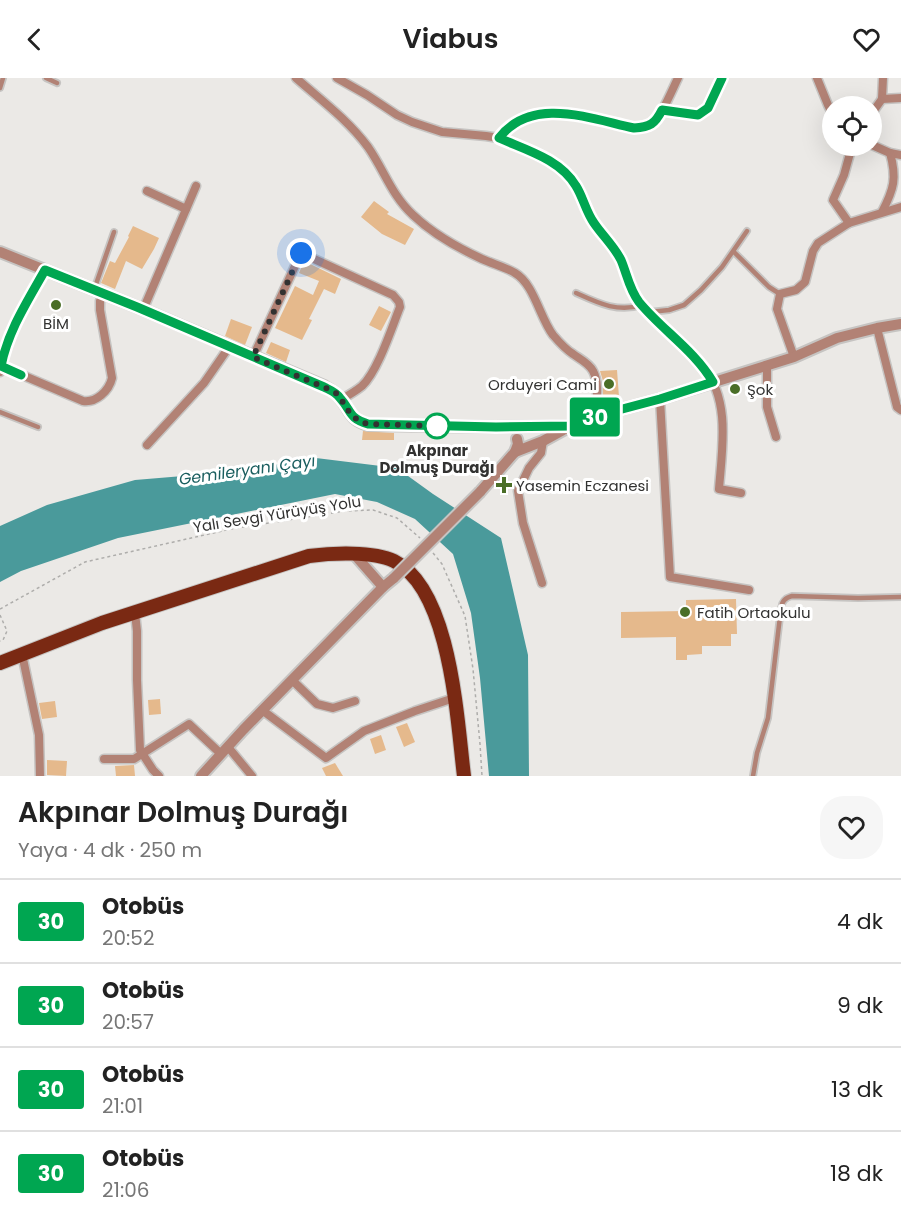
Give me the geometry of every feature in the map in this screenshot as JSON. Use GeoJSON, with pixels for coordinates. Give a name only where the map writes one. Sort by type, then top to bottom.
{"type":"FeatureCollection","features":[{"type":"Feature","properties":{"kind":"main road"},"geometry":{"type":"LineString","coordinates":[[0,663],[102,623],[309,556],[328,553],[380,556],[408,570],[434,609],[450,669],[464,776]]}},
{"type":"Feature","properties":{"kind":"street"},"geometry":{"type":"LineString","coordinates":[[296,78],[346,121],[369,150],[401,202],[413,215],[461,248],[522,279],[528,286],[552,333],[563,346],[585,362],[594,372],[596,416]]}},
{"type":"Feature","properties":{"kind":"street"},"geometry":{"type":"LineString","coordinates":[[337,78],[398,115],[428,129],[499,138],[553,163],[569,177],[576,185],[592,221],[620,259],[631,290],[645,308],[691,353],[713,382],[720,403],[723,433],[719,489],[741,493]]}},
{"type":"Feature","properties":{"kind":"street"},"geometry":{"type":"LineString","coordinates":[[499,138],[512,125],[536,115],[568,114],[641,128],[657,120],[678,78]]}},
{"type":"Feature","properties":{"kind":"street"},"geometry":{"type":"LineString","coordinates":[[662,110],[694,116],[702,113],[708,108],[722,78]]}},
{"type":"Feature","properties":{"kind":"street"},"geometry":{"type":"LineString","coordinates":[[817,78],[824,96]]}},
{"type":"Feature","properties":{"kind":"street"},"geometry":{"type":"LineString","coordinates":[[884,78],[882,99],[901,98]]}},
{"type":"Feature","properties":{"kind":"street"},"geometry":{"type":"LineString","coordinates":[[882,149],[901,155]]}},
{"type":"Feature","properties":{"kind":"street"},"geometry":{"type":"LineString","coordinates":[[882,212],[894,182],[890,153]]}},
{"type":"Feature","properties":{"kind":"street"},"geometry":{"type":"LineString","coordinates":[[849,156],[833,200],[849,223]]}},
{"type":"Feature","properties":{"kind":"street"},"geometry":{"type":"LineString","coordinates":[[143,310],[196,186]]}},
{"type":"Feature","properties":{"kind":"street"},"geometry":{"type":"LineString","coordinates":[[147,191],[186,209]]}},
{"type":"Feature","properties":{"kind":"street"},"geometry":{"type":"LineString","coordinates":[[794,357],[777,309],[780,294],[796,290],[805,282],[814,247],[818,243],[849,223],[901,207]]}},
{"type":"Feature","properties":{"kind":"street"},"geometry":{"type":"LineString","coordinates":[[0,252],[335,392],[342,399],[350,414],[358,421],[368,424],[496,427],[573,426]]}},
{"type":"Feature","properties":{"kind":"street"},"geometry":{"type":"LineString","coordinates":[[253,357],[301,253],[393,295],[400,307],[375,368],[361,387],[342,399]]}},
{"type":"Feature","properties":{"kind":"street"},"geometry":{"type":"LineString","coordinates":[[45,270],[17,319],[1,364],[83,401],[90,402],[108,388],[112,378],[98,292]]}},
{"type":"Feature","properties":{"kind":"street"},"geometry":{"type":"LineString","coordinates":[[514,452],[596,416],[660,399],[794,357],[837,338],[901,324]]}},
{"type":"Feature","properties":{"kind":"street"},"geometry":{"type":"LineString","coordinates":[[877,328],[897,407],[901,410]]}},
{"type":"Feature","properties":{"kind":"street"},"geometry":{"type":"LineString","coordinates":[[147,445],[204,383],[229,347]]}},
{"type":"Feature","properties":{"kind":"street"},"geometry":{"type":"LineString","coordinates":[[767,365],[767,407],[776,437]]}},
{"type":"Feature","properties":{"kind":"street"},"geometry":{"type":"LineString","coordinates":[[660,399],[670,577],[749,590]]}},
{"type":"Feature","properties":{"kind":"street"},"geometry":{"type":"LineString","coordinates":[[496,427],[507,429],[520,442],[538,443]]}},
{"type":"Feature","properties":{"kind":"street"},"geometry":{"type":"LineString","coordinates":[[201,776],[262,710],[480,492],[514,452],[518,444],[517,439]]}},
{"type":"Feature","properties":{"kind":"street"},"geometry":{"type":"LineString","coordinates":[[538,443],[541,453],[529,468],[518,491],[523,523],[542,583]]}},
{"type":"Feature","properties":{"kind":"street"},"geometry":{"type":"LineString","coordinates":[[354,554],[383,587]]}},
{"type":"Feature","properties":{"kind":"street"},"geometry":{"type":"LineString","coordinates":[[135,613],[140,750],[159,776]]}},
{"type":"Feature","properties":{"kind":"street"},"geometry":{"type":"LineString","coordinates":[[21,654],[39,735],[40,776]]}},
{"type":"Feature","properties":{"kind":"street"},"geometry":{"type":"LineString","coordinates":[[292,680],[317,704],[333,708],[355,701]]}},
{"type":"Feature","properties":{"kind":"street"},"geometry":{"type":"LineString","coordinates":[[262,710],[326,758],[364,731],[454,698]]}},
{"type":"Feature","properties":{"kind":"street"},"geometry":{"type":"LineString","coordinates":[[104,759],[134,759],[189,724],[224,750],[252,776]]}},
{"type":"Feature","properties":{"kind":"lane"},"geometry":{"type":"LineString","coordinates":[[0,88],[3,78]]}},
{"type":"Feature","properties":{"kind":"lane"},"geometry":{"type":"LineString","coordinates":[[46,78],[57,83]]}},
{"type":"Feature","properties":{"kind":"lane"},"geometry":{"type":"LineString","coordinates":[[576,293],[617,308],[669,310],[684,305],[712,279],[734,252],[747,231]]}},
{"type":"Feature","properties":{"kind":"lane"},"geometry":{"type":"LineString","coordinates":[[98,292],[114,232]]}},
{"type":"Feature","properties":{"kind":"lane"},"geometry":{"type":"LineString","coordinates":[[734,252],[768,287],[780,294]]}},
{"type":"Feature","properties":{"kind":"lane"},"geometry":{"type":"LineString","coordinates":[[0,412],[38,427]]}},
{"type":"Feature","properties":{"kind":"lane"},"geometry":{"type":"LineString","coordinates":[[753,776],[757,753],[768,718],[781,608],[785,599],[796,596],[901,597]]}},
{"type":"Feature","properties":{"kind":"path","name":"Yalı Sevgi Yürüyüş Yolu"},"geometry":{"type":"LineString","coordinates":[[0,609],[85,562],[231,529],[345,511],[373,510],[397,518],[416,533],[422,541]]}},
{"type":"Feature","properties":{"kind":"path"},"geometry":{"type":"LineString","coordinates":[[429,549],[442,564],[465,616],[473,669],[482,776]]}},
{"type":"Feature","properties":{"kind":"path"},"geometry":{"type":"LineString","coordinates":[[0,615],[6,631],[3,640],[0,641]]}},
{"type":"Feature","properties":{"kind":"water","name":"Gemileryanı Çayı"},"geometry":{"type":"Polygon","coordinates":[[[316,458],[397,468],[501,538],[528,655],[529,776],[489,776],[480,678],[471,613],[453,554],[415,519],[377,502],[335,494],[118,538],[21,571],[0,582],[0,526],[47,505],[135,480],[231,472],[316,458]]]}},
{"type":"Feature","properties":{"kind":"building"},"geometry":{"type":"Polygon","coordinates":[[[374,201],[389,212],[387,214],[414,229],[405,245],[382,234],[361,217],[374,201]]]}},
{"type":"Feature","properties":{"kind":"building"},"geometry":{"type":"Polygon","coordinates":[[[133,226],[159,238],[142,269],[126,261],[115,289],[101,283],[110,261],[115,263],[133,226]]]}},
{"type":"Feature","properties":{"kind":"building"},"geometry":{"type":"Polygon","coordinates":[[[304,261],[341,279],[335,294],[324,289],[309,319],[312,320],[302,340],[275,328],[295,286],[313,295],[319,281],[299,273],[304,261]]]}},
{"type":"Feature","properties":{"kind":"building"},"geometry":{"type":"Polygon","coordinates":[[[379,306],[391,312],[381,331],[369,325],[379,306]]]}},
{"type":"Feature","properties":{"kind":"building"},"geometry":{"type":"Polygon","coordinates":[[[231,319],[252,327],[245,345],[225,336],[231,319]]]}},
{"type":"Feature","properties":{"kind":"building"},"geometry":{"type":"Polygon","coordinates":[[[271,342],[290,350],[286,362],[266,353],[271,342]]]}},
{"type":"Feature","properties":{"kind":"building","name":"Orduyeri Cami"},"geometry":{"type":"Polygon","coordinates":[[[617,370],[619,397],[603,398],[603,381],[600,371],[617,370]]]}},
{"type":"Feature","properties":{"kind":"building"},"geometry":{"type":"Polygon","coordinates":[[[363,431],[394,433],[394,440],[362,440],[363,431]]]}},
{"type":"Feature","properties":{"kind":"building"},"geometry":{"type":"Polygon","coordinates":[[[736,599],[737,634],[731,634],[731,646],[702,646],[702,654],[687,655],[687,660],[676,660],[676,637],[621,638],[621,612],[686,611],[686,600],[736,599]]]}},
{"type":"Feature","properties":{"kind":"building"},"geometry":{"type":"Polygon","coordinates":[[[160,699],[161,714],[149,715],[148,700],[160,699]]]}},
{"type":"Feature","properties":{"kind":"building"},"geometry":{"type":"Polygon","coordinates":[[[55,701],[57,717],[42,719],[39,703],[55,701]]]}},
{"type":"Feature","properties":{"kind":"building"},"geometry":{"type":"Polygon","coordinates":[[[407,723],[415,742],[404,747],[396,727],[407,723]]]}},
{"type":"Feature","properties":{"kind":"building"},"geometry":{"type":"Polygon","coordinates":[[[381,735],[386,750],[375,754],[370,739],[381,735]]]}},
{"type":"Feature","properties":{"kind":"building"},"geometry":{"type":"Polygon","coordinates":[[[47,760],[67,761],[66,776],[47,775],[47,760]]]}},
{"type":"Feature","properties":{"kind":"building"},"geometry":{"type":"Polygon","coordinates":[[[335,763],[343,776],[326,776],[322,768],[335,763]]]}},
{"type":"Feature","properties":{"kind":"building"},"geometry":{"type":"Polygon","coordinates":[[[134,765],[135,776],[116,776],[115,766],[134,765]]]}},
{"type":"Feature","properties":{"kind":"bus line","name":"30"},"geometry":{"type":"LineString","coordinates":[[21,375],[1,366],[2,359],[17,319],[45,270],[335,392],[342,399],[350,414],[358,421],[368,424],[573,426],[596,416],[713,382],[691,353],[638,301],[627,281],[620,259],[592,221],[576,185],[569,177],[553,163],[499,138],[518,121],[546,113],[568,114],[634,128],[653,123],[662,110],[698,115],[708,108],[722,78]]}},
{"type":"Feature","properties":{"kind":"place","name":"BİM"},"geometry":{"type":"Point","coordinates":[56,305]}},
{"type":"Feature","properties":{"kind":"place","name":"Orduyeri Cami"},"geometry":{"type":"Point","coordinates":[609,384]}},
{"type":"Feature","properties":{"kind":"place","name":"Şok"},"geometry":{"type":"Point","coordinates":[735,389]}},
{"type":"Feature","properties":{"kind":"place","name":"Akpınar Dolmuş Durağı"},"geometry":{"type":"Point","coordinates":[437,426]}},
{"type":"Feature","properties":{"kind":"place","name":"Yasemin Eczanesi"},"geometry":{"type":"Point","coordinates":[504,485]}},
{"type":"Feature","properties":{"kind":"place","name":"Fatih Ortaokulu"},"geometry":{"type":"Point","coordinates":[685,612]}},
{"type":"Feature","properties":{"kind":"route"},"geometry":{"type":"LineString","coordinates":[[301,253],[253,357],[335,392],[342,399],[350,414],[358,421],[368,424],[437,426]]}}]}
